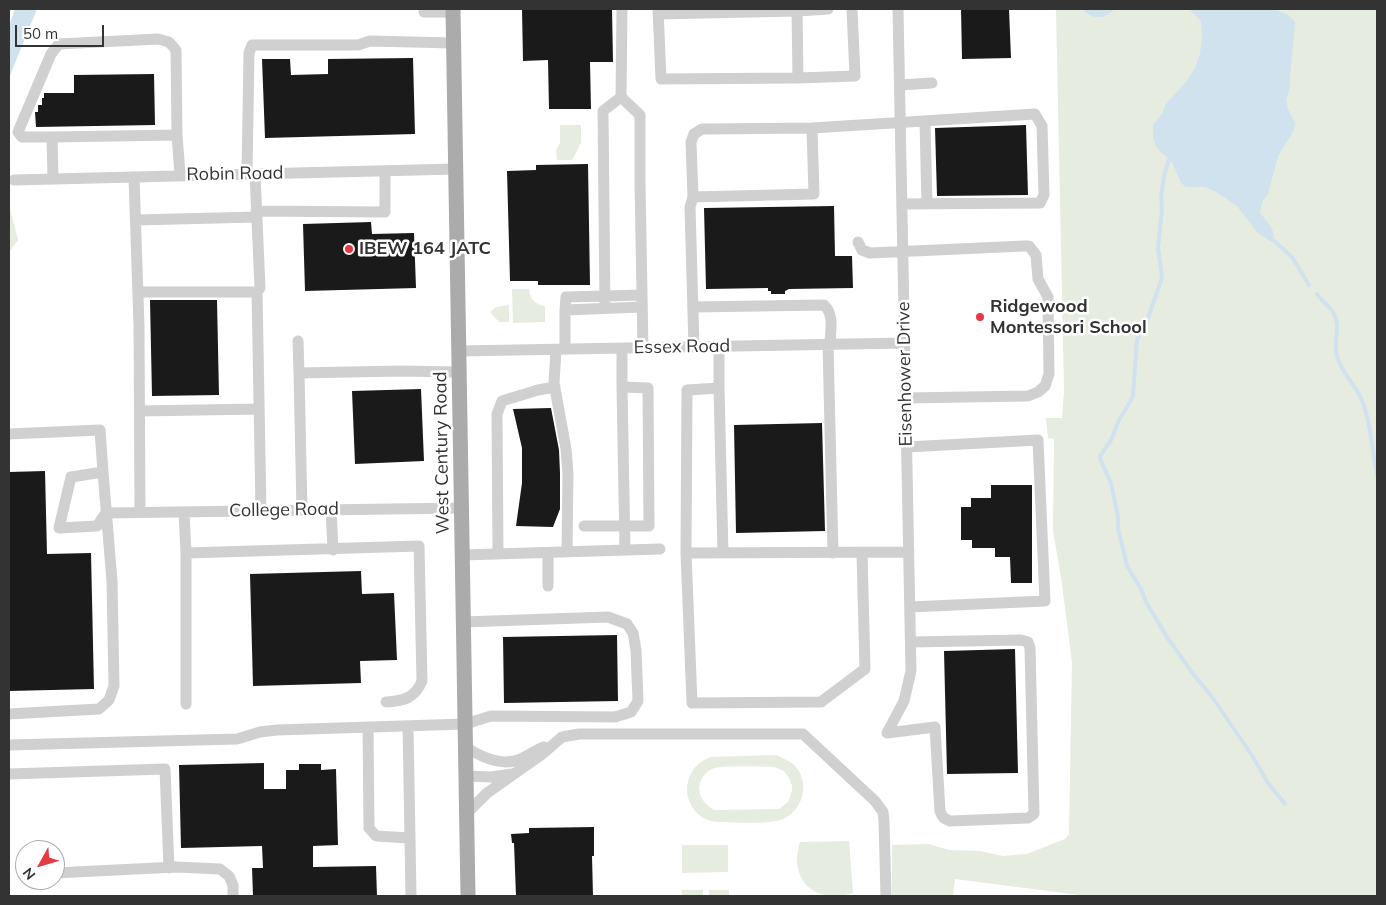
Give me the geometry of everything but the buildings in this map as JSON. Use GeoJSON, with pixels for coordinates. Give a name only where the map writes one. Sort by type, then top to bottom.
{"type":"FeatureCollection","features":[{"type":"Feature","properties":{"kind":"main road","name":"West Century Road"},"geometry":{"type":"LineString","coordinates":[[453,10],[468,896]]}},
{"type":"Feature","properties":{"kind":"street"},"geometry":{"type":"LineString","coordinates":[[622,9],[621,96],[640,115],[643,348]]}},
{"type":"Feature","properties":{"kind":"street"},"geometry":{"type":"LineString","coordinates":[[828,9],[658,11],[661,79],[855,76],[852,9]]}},
{"type":"Feature","properties":{"kind":"street","name":"Eisenhower Drive"},"geometry":{"type":"LineString","coordinates":[[898,9],[911,671],[904,701],[888,734],[935,727],[940,811],[942,817],[950,821],[1028,818],[1034,814],[1029,644],[1025,640],[911,642]]}},
{"type":"Feature","properties":{"kind":"street"},"geometry":{"type":"LineString","coordinates":[[424,12],[453,10]]}},
{"type":"Feature","properties":{"kind":"street"},"geometry":{"type":"LineString","coordinates":[[797,10],[798,78]]}},
{"type":"Feature","properties":{"kind":"street"},"geometry":{"type":"LineString","coordinates":[[177,135],[22,137],[18,132],[51,54],[59,44],[158,39],[169,42],[176,50],[177,135],[180,175]]}},
{"type":"Feature","properties":{"kind":"street"},"geometry":{"type":"LineString","coordinates":[[261,511],[257,292],[260,288],[256,214],[251,174],[249,54],[252,45],[358,45],[370,42],[454,44]]}},
{"type":"Feature","properties":{"kind":"street"},"geometry":{"type":"LineString","coordinates":[[900,85],[932,83]]}},
{"type":"Feature","properties":{"kind":"street"},"geometry":{"type":"LineString","coordinates":[[605,308],[603,111],[621,96]]}},
{"type":"Feature","properties":{"kind":"street"},"geometry":{"type":"LineString","coordinates":[[694,347],[690,208],[693,197],[691,142],[697,131],[706,128],[812,128],[1035,114],[1042,126],[1044,195],[1040,203],[902,204]]}},
{"type":"Feature","properties":{"kind":"street"},"geometry":{"type":"LineString","coordinates":[[925,122],[927,204]]}},
{"type":"Feature","properties":{"kind":"street"},"geometry":{"type":"LineString","coordinates":[[693,197],[814,194],[812,128]]}},
{"type":"Feature","properties":{"kind":"street"},"geometry":{"type":"LineString","coordinates":[[52,137],[54,179]]}},
{"type":"Feature","properties":{"kind":"street","name":"Robin Road"},"geometry":{"type":"LineString","coordinates":[[14,180],[456,169]]}},
{"type":"Feature","properties":{"kind":"street"},"geometry":{"type":"LineString","coordinates":[[136,220],[256,214],[385,212],[385,171]]}},
{"type":"Feature","properties":{"kind":"street"},"geometry":{"type":"LineString","coordinates":[[134,177],[138,292],[140,512]]}},
{"type":"Feature","properties":{"kind":"street"},"geometry":{"type":"LineString","coordinates":[[858,242],[860,248],[865,252],[1029,246],[1036,256],[1038,279],[1048,297],[1049,374],[1044,386],[1038,392],[1018,397],[906,398]]}},
{"type":"Feature","properties":{"kind":"street"},"geometry":{"type":"LineString","coordinates":[[138,292],[257,292]]}},
{"type":"Feature","properties":{"kind":"street"},"geometry":{"type":"LineString","coordinates":[[567,552],[568,473],[566,449],[555,386],[566,297],[605,295],[642,301]]}},
{"type":"Feature","properties":{"kind":"street"},"geometry":{"type":"LineString","coordinates":[[565,310],[605,308],[642,301]]}},
{"type":"Feature","properties":{"kind":"street"},"geometry":{"type":"LineString","coordinates":[[694,307],[824,305],[830,312],[833,552]]}},
{"type":"Feature","properties":{"kind":"street"},"geometry":{"type":"LineString","coordinates":[[298,341],[302,510]]}},
{"type":"Feature","properties":{"kind":"street","name":"Essex Road"},"geometry":{"type":"LineString","coordinates":[[459,351],[905,343]]}},
{"type":"Feature","properties":{"kind":"street"},"geometry":{"type":"LineString","coordinates":[[719,347],[723,553]]}},
{"type":"Feature","properties":{"kind":"street"},"geometry":{"type":"LineString","coordinates":[[622,348],[625,550]]}},
{"type":"Feature","properties":{"kind":"street"},"geometry":{"type":"LineString","coordinates":[[299,373],[460,372]]}},
{"type":"Feature","properties":{"kind":"street"},"geometry":{"type":"LineString","coordinates":[[498,554],[497,414],[502,401],[555,386]]}},
{"type":"Feature","properties":{"kind":"street"},"geometry":{"type":"LineString","coordinates":[[584,526],[649,526],[648,388],[622,387]]}},
{"type":"Feature","properties":{"kind":"street"},"geometry":{"type":"LineString","coordinates":[[719,388],[687,390],[686,553],[692,703],[821,702],[865,669],[862,553]]}},
{"type":"Feature","properties":{"kind":"street"},"geometry":{"type":"LineString","coordinates":[[140,411],[259,409]]}},
{"type":"Feature","properties":{"kind":"street"},"geometry":{"type":"LineString","coordinates":[[9,434],[100,430],[112,580],[114,662],[114,686],[109,700],[100,709],[9,714]]}},
{"type":"Feature","properties":{"kind":"street"},"geometry":{"type":"LineString","coordinates":[[907,447],[1038,440],[1045,601],[910,607]]}},
{"type":"Feature","properties":{"kind":"street"},"geometry":{"type":"LineString","coordinates":[[103,472],[71,478],[59,528],[96,526],[106,513]]}},
{"type":"Feature","properties":{"kind":"street","name":"College Road"},"geometry":{"type":"LineString","coordinates":[[106,513],[462,508]]}},
{"type":"Feature","properties":{"kind":"street"},"geometry":{"type":"LineString","coordinates":[[331,510],[333,550]]}},
{"type":"Feature","properties":{"kind":"street"},"geometry":{"type":"LineString","coordinates":[[184,512],[186,553],[186,704]]}},
{"type":"Feature","properties":{"kind":"street"},"geometry":{"type":"LineString","coordinates":[[186,553],[419,546],[422,680],[413,695],[405,700],[386,702]]}},
{"type":"Feature","properties":{"kind":"street"},"geometry":{"type":"LineString","coordinates":[[462,555],[660,549]]}},
{"type":"Feature","properties":{"kind":"street"},"geometry":{"type":"LineString","coordinates":[[686,553],[909,552]]}},
{"type":"Feature","properties":{"kind":"street"},"geometry":{"type":"LineString","coordinates":[[548,553],[548,586]]}},
{"type":"Feature","properties":{"kind":"street"},"geometry":{"type":"LineString","coordinates":[[9,745],[237,739],[260,732],[277,730],[465,724],[491,716],[615,717],[631,712],[638,702],[636,650],[633,633],[626,624],[608,617],[464,622]]}},
{"type":"Feature","properties":{"kind":"street"},"geometry":{"type":"LineString","coordinates":[[408,726],[411,896]]}},
{"type":"Feature","properties":{"kind":"street"},"geometry":{"type":"LineString","coordinates":[[368,727],[369,828],[376,836],[410,838]]}},
{"type":"Feature","properties":{"kind":"street"},"geometry":{"type":"LineString","coordinates":[[467,813],[487,793],[562,737],[579,734],[803,734],[875,801],[882,812],[884,821],[886,896]]}},
{"type":"Feature","properties":{"kind":"street"},"geometry":{"type":"LineString","coordinates":[[466,746],[477,754],[505,763],[519,760],[555,743]]}},
{"type":"Feature","properties":{"kind":"street"},"geometry":{"type":"LineString","coordinates":[[9,774],[164,769],[169,868]]}},
{"type":"Feature","properties":{"kind":"street"},"geometry":{"type":"LineString","coordinates":[[466,776],[491,777],[516,773]]}},
{"type":"Feature","properties":{"kind":"street"},"geometry":{"type":"LineString","coordinates":[[65,873],[169,868],[220,869],[229,876],[233,885],[233,896]]}},
{"type":"Feature","properties":{"kind":"shaded area"},"geometry":{"type":"Polygon","coordinates":[[[1056,9],[1377,9],[1377,896],[1087,896],[955,879],[953,896],[892,896],[892,845],[928,844],[949,850],[980,851],[1003,856],[1027,854],[1065,839],[1069,834],[1072,662],[1053,531],[1054,439],[1048,438],[1046,418],[1062,418],[1064,391],[1056,9]]]}},
{"type":"Feature","properties":{"kind":"shaded area"},"geometry":{"type":"Polygon","coordinates":[[[560,125],[581,125],[581,143],[572,160],[557,160],[556,150],[560,143],[560,125]]]}},
{"type":"Feature","properties":{"kind":"shaded area"},"geometry":{"type":"Polygon","coordinates":[[[9,205],[18,240],[9,252],[9,205]]]}},
{"type":"Feature","properties":{"kind":"shaded area"},"geometry":{"type":"Polygon","coordinates":[[[512,289],[529,289],[533,300],[545,306],[545,322],[513,323],[512,289]]]}},
{"type":"Feature","properties":{"kind":"shaded area"},"geometry":{"type":"Polygon","coordinates":[[[509,305],[509,322],[499,322],[490,312],[496,307],[509,305]]]}},
{"type":"Feature","properties":{"kind":"shaded area"},"geometry":{"type":"Polygon","coordinates":[[[776,755],[787,760],[799,771],[802,778],[803,794],[800,802],[790,815],[777,821],[760,823],[717,822],[705,819],[696,812],[690,803],[687,792],[692,772],[700,763],[711,757],[776,755]],[[736,766],[715,768],[706,773],[699,789],[704,801],[714,810],[779,809],[788,802],[792,791],[790,780],[784,771],[774,767],[736,766]]]}},
{"type":"Feature","properties":{"kind":"shaded area"},"geometry":{"type":"Polygon","coordinates":[[[849,841],[853,893],[839,896],[827,895],[816,892],[808,886],[801,878],[798,868],[797,856],[800,842],[849,841]]]}},
{"type":"Feature","properties":{"kind":"shaded area"},"geometry":{"type":"Polygon","coordinates":[[[682,845],[728,845],[728,872],[682,873],[682,845]]]}},
{"type":"Feature","properties":{"kind":"shaded area"},"geometry":{"type":"Polygon","coordinates":[[[682,890],[703,890],[703,896],[682,896],[682,890]]]}},
{"type":"Feature","properties":{"kind":"shaded area"},"geometry":{"type":"Polygon","coordinates":[[[709,890],[729,890],[729,896],[709,896],[709,890]]]}},
{"type":"Feature","properties":{"kind":"water"},"geometry":{"type":"Polygon","coordinates":[[[15,9],[37,9],[9,78],[9,26],[15,9]]]}},
{"type":"Feature","properties":{"kind":"water"},"geometry":{"type":"Polygon","coordinates":[[[1082,9],[1115,9],[1103,17],[1094,17],[1082,9]]]}},
{"type":"Feature","properties":{"kind":"water"},"geometry":{"type":"Polygon","coordinates":[[[1189,9],[1277,10],[1288,15],[1295,22],[1289,91],[1286,100],[1295,123],[1294,130],[1278,156],[1268,194],[1262,202],[1260,213],[1274,234],[1272,242],[1258,233],[1237,206],[1216,192],[1205,187],[1186,187],[1181,183],[1172,162],[1157,148],[1153,138],[1153,125],[1162,114],[1166,104],[1186,82],[1195,68],[1200,54],[1201,21],[1189,9]]]}},
{"type":"Feature","properties":{"kind":"waterway"},"geometry":{"type":"LineString","coordinates":[[1169,160],[1161,196],[1162,210],[1158,248],[1162,278],[1148,318],[1137,340],[1133,395],[1119,420],[1111,440],[1100,456],[1111,483],[1118,517],[1118,528],[1127,566],[1141,589],[1146,602],[1167,637],[1215,701],[1253,757],[1268,783],[1285,804]]}},
{"type":"Feature","properties":{"kind":"waterway"},"geometry":{"type":"LineString","coordinates":[[1273,240],[1292,257],[1309,285]]}},
{"type":"Feature","properties":{"kind":"waterway"},"geometry":{"type":"LineString","coordinates":[[1317,294],[1332,311],[1336,319],[1337,356],[1341,367],[1364,405],[1377,475]]}},
{"type":"Feature","properties":{"kind":"place","name":"IBEW 164 JATC"},"geometry":{"type":"Point","coordinates":[349,249]}},
{"type":"Feature","properties":{"kind":"place","name":"Ridgewood Montessori School"},"geometry":{"type":"Point","coordinates":[980,317]}}]}
